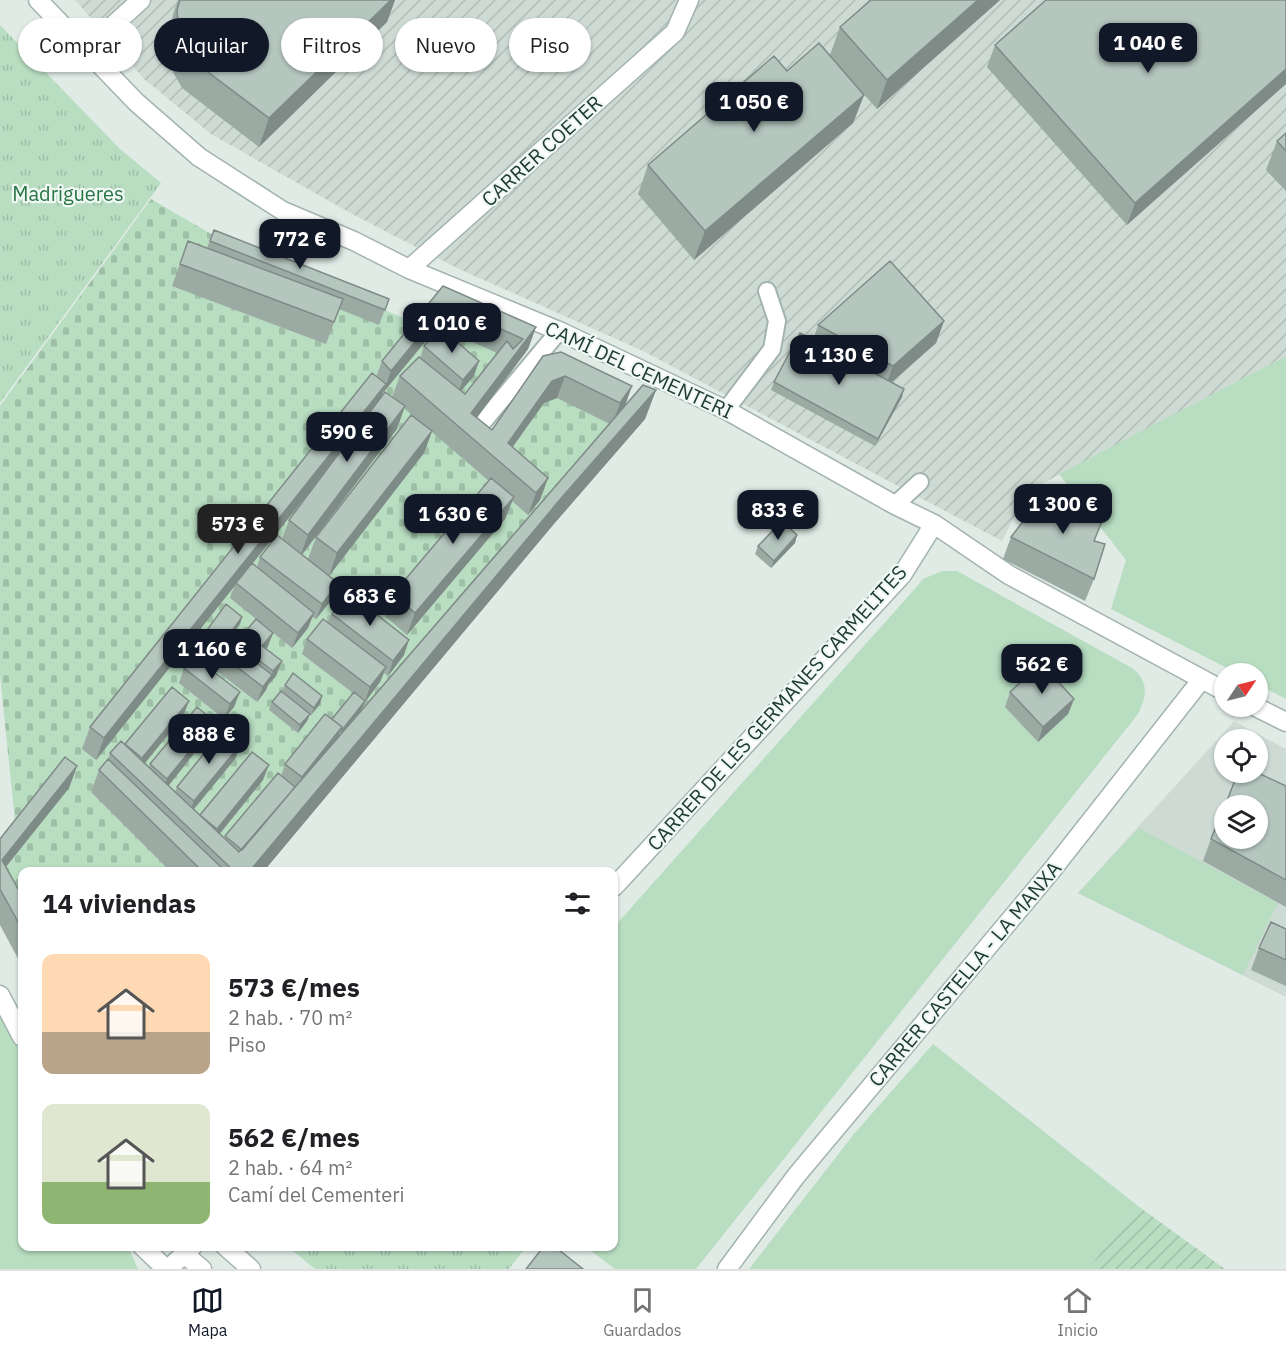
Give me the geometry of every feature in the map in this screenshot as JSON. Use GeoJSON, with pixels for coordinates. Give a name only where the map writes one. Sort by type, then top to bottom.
{"type":"FeatureCollection","features":[{"type":"Feature","properties":{"kind":"street","name":"CAMÍ DEL CEMENTERI"},"geometry":{"type":"LineString","coordinates":[[38,0],[56,18]]}},
{"type":"Feature","properties":{"kind":"street"},"geometry":{"type":"LineString","coordinates":[[121,18],[141,0]]}},
{"type":"Feature","properties":{"kind":"street","name":"CARRER COETER"},"geometry":{"type":"LineString","coordinates":[[409,269],[675,32],[689,0]]}},
{"type":"Feature","properties":{"kind":"street","name":"CAMÍ DEL CEMENTERI"},"geometry":{"type":"LineString","coordinates":[[108,72],[136,102],[199,157],[283,211],[409,269],[559,331],[726,410],[895,505],[934,524],[1009,575],[1214,686]]}},
{"type":"Feature","properties":{"kind":"street","name":"CARRER DE LES GERMANES CARMELITES"},"geometry":{"type":"LineString","coordinates":[[618,883],[902,575],[934,524]]}},
{"type":"Feature","properties":{"kind":"street","name":"CARRER CASTELLA - LA MANXA"},"geometry":{"type":"LineString","coordinates":[[727,1269],[796,1176],[1052,870],[1202,679]]}},
{"type":"Feature","properties":{"kind":"street"},"geometry":{"type":"LineString","coordinates":[[1268,713],[1286,722]]}},
{"type":"Feature","properties":{"kind":"street"},"geometry":{"type":"LineString","coordinates":[[0,995],[18,1029]]}},
{"type":"Feature","properties":{"kind":"street"},"geometry":{"type":"LineString","coordinates":[[147,1251],[167,1269],[188,1251]]}},
{"type":"Feature","properties":{"kind":"street"},"geometry":{"type":"LineString","coordinates":[[190,1251],[202,1269]]}},
{"type":"Feature","properties":{"kind":"street"},"geometry":{"type":"LineString","coordinates":[[231,1251],[251,1269]]}},
{"type":"Feature","properties":{"kind":"lane"},"geometry":{"type":"LineString","coordinates":[[726,410],[772,349],[777,321],[767,291]]}},
{"type":"Feature","properties":{"kind":"lane"},"geometry":{"type":"LineString","coordinates":[[482,423],[559,331]]}},
{"type":"Feature","properties":{"kind":"lane"},"geometry":{"type":"LineString","coordinates":[[895,505],[920,482]]}},
{"type":"Feature","properties":{"kind":"shaded area"},"geometry":{"type":"Polygon","coordinates":[[[75,0],[1286,0],[1286,356],[1028,491],[1002,541],[643,351],[459,269],[352,214],[211,134],[138,72],[142,72],[142,18],[91,18],[75,0]]]}},
{"type":"Feature","properties":{"kind":"shaded area"},"geometry":{"type":"Polygon","coordinates":[[[1234,721],[1249,729],[1227,729],[1234,721]]]}},
{"type":"Feature","properties":{"kind":"shaded area"},"geometry":{"type":"Polygon","coordinates":[[[1268,739],[1286,749],[1286,997],[1078,893],[1214,743],[1214,783],[1268,783],[1268,739]]]}},
{"type":"Feature","properties":{"kind":"green space","name":"Madrigueres"},"geometry":{"type":"Polygon","coordinates":[[[0,25],[18,44],[18,72],[45,72],[119,148],[161,183],[0,403],[0,25]]]}},
{"type":"Feature","properties":{"kind":"green space"},"geometry":{"type":"Polygon","coordinates":[[[151,199],[218,238],[415,323],[435,308],[528,349],[464,435],[484,452],[535,378],[645,419],[552,525],[266,867],[18,867],[18,945],[0,851],[16,831],[0,675],[0,406],[151,199]]]}},
{"type":"Feature","properties":{"kind":"green space"},"geometry":{"type":"Polygon","coordinates":[[[1286,356],[1286,699],[1268,690],[1268,663],[1217,663],[1111,609],[1126,560],[1059,474],[1286,356]]]}},
{"type":"Feature","properties":{"kind":"green space"},"geometry":{"type":"Polygon","coordinates":[[[942,571],[957,571],[1132,668],[1138,673],[1145,689],[1138,714],[696,1269],[615,1269],[591,1251],[618,1251],[618,922],[923,579],[942,571]]]}},
{"type":"Feature","properties":{"kind":"green space"},"geometry":{"type":"Polygon","coordinates":[[[1139,828],[1278,903],[1243,975],[1078,893],[1139,828]]]}},
{"type":"Feature","properties":{"kind":"green space"},"geometry":{"type":"Polygon","coordinates":[[[0,1012],[18,1046],[18,1251],[130,1251],[138,1269],[0,1269],[0,1012]]]}},
{"type":"Feature","properties":{"kind":"green space"},"geometry":{"type":"Polygon","coordinates":[[[933,1044],[1138,1206],[1088,1269],[749,1269],[854,1134],[933,1044]]]}},
{"type":"Feature","properties":{"kind":"green space"},"geometry":{"type":"Polygon","coordinates":[[[1138,1206],[1225,1269],[1088,1269],[1138,1206]]]}},
{"type":"Feature","properties":{"kind":"green space"},"geometry":{"type":"Polygon","coordinates":[[[293,1251],[523,1251],[509,1269],[315,1269],[293,1251]]]}},
{"type":"Feature","properties":{"kind":"building"},"geometry":{"type":"Polygon","coordinates":[[[180,0],[391,0],[372,18],[281,18],[281,72],[317,72],[269,118],[208,72],[269,72],[269,18],[178,18],[180,0]]]}},
{"type":"Feature","properties":{"kind":"building"},"geometry":{"type":"Polygon","coordinates":[[[871,0],[978,0],[887,80],[840,27],[871,0]]]}},
{"type":"Feature","properties":{"kind":"building"},"geometry":{"type":"Polygon","coordinates":[[[1046,0],[1286,0],[1286,69],[1135,203],[995,45],[1046,0]]]}},
{"type":"Feature","properties":{"kind":"building"},"geometry":{"type":"Polygon","coordinates":[[[819,43],[864,95],[705,231],[648,165],[774,56],[787,71],[819,43]]]}},
{"type":"Feature","properties":{"kind":"building"},"geometry":{"type":"Polygon","coordinates":[[[1286,133],[1286,151],[1277,141],[1286,133]]]}},
{"type":"Feature","properties":{"kind":"building"},"geometry":{"type":"Polygon","coordinates":[[[214,230],[389,299],[385,310],[210,241],[214,230]]]}},
{"type":"Feature","properties":{"kind":"building"},"geometry":{"type":"Polygon","coordinates":[[[188,241],[343,299],[334,322],[180,264],[188,241]]]}},
{"type":"Feature","properties":{"kind":"building"},"geometry":{"type":"Polygon","coordinates":[[[890,261],[944,321],[893,366],[818,325],[890,261]]]}},
{"type":"Feature","properties":{"kind":"building"},"geometry":{"type":"Polygon","coordinates":[[[443,286],[536,327],[471,413],[492,430],[543,356],[561,352],[632,386],[620,403],[565,376],[552,381],[508,443],[548,478],[536,493],[400,376],[419,357],[465,394],[507,341],[513,349],[523,339],[446,304],[391,371],[382,361],[443,286]]]}},
{"type":"Feature","properties":{"kind":"building"},"geometry":{"type":"Polygon","coordinates":[[[440,327],[479,361],[463,380],[424,346],[440,327]]]}},
{"type":"Feature","properties":{"kind":"building"},"geometry":{"type":"Polygon","coordinates":[[[800,333],[904,389],[878,439],[774,382],[800,333]]]}},
{"type":"Feature","properties":{"kind":"building"},"geometry":{"type":"Polygon","coordinates":[[[372,373],[386,384],[104,738],[90,727],[372,373]]]}},
{"type":"Feature","properties":{"kind":"building"},"geometry":{"type":"Polygon","coordinates":[[[643,385],[656,390],[563,496],[253,867],[230,867],[110,753],[121,741],[239,852],[643,385]]]}},
{"type":"Feature","properties":{"kind":"building"},"geometry":{"type":"Polygon","coordinates":[[[385,392],[405,406],[308,535],[289,520],[385,392]]]}},
{"type":"Feature","properties":{"kind":"building"},"geometry":{"type":"Polygon","coordinates":[[[411,415],[432,431],[337,553],[316,537],[411,415]]]}},
{"type":"Feature","properties":{"kind":"building"},"geometry":{"type":"Polygon","coordinates":[[[491,478],[514,497],[415,613],[393,594],[491,478]]]}},
{"type":"Feature","properties":{"kind":"building"},"geometry":{"type":"Polygon","coordinates":[[[1045,493],[1102,521],[1094,541],[1105,544],[1094,579],[1011,537],[1045,493]]]}},
{"type":"Feature","properties":{"kind":"building"},"geometry":{"type":"Polygon","coordinates":[[[782,521],[797,535],[774,561],[758,546],[782,521]]]}},
{"type":"Feature","properties":{"kind":"building"},"geometry":{"type":"Polygon","coordinates":[[[277,535],[338,583],[322,604],[260,557],[277,535]]]}},
{"type":"Feature","properties":{"kind":"building"},"geometry":{"type":"Polygon","coordinates":[[[252,563],[314,613],[298,633],[236,583],[252,563]]]}},
{"type":"Feature","properties":{"kind":"building"},"geometry":{"type":"Polygon","coordinates":[[[348,592],[409,640],[393,661],[332,614],[348,592]]]}},
{"type":"Feature","properties":{"kind":"building"},"geometry":{"type":"Polygon","coordinates":[[[226,604],[242,617],[226,639],[215,630],[212,634],[207,630],[226,604]]]}},
{"type":"Feature","properties":{"kind":"building"},"geometry":{"type":"Polygon","coordinates":[[[256,619],[273,633],[262,646],[282,661],[273,671],[236,643],[256,619]]]}},
{"type":"Feature","properties":{"kind":"building"},"geometry":{"type":"Polygon","coordinates":[[[323,619],[386,667],[370,687],[307,639],[323,619]]]}},
{"type":"Feature","properties":{"kind":"building"},"geometry":{"type":"Polygon","coordinates":[[[215,630],[272,675],[263,687],[206,643],[215,630]]]}},
{"type":"Feature","properties":{"kind":"building"},"geometry":{"type":"Polygon","coordinates":[[[193,656],[240,692],[230,704],[184,668],[193,656]]]}},
{"type":"Feature","properties":{"kind":"building"},"geometry":{"type":"Polygon","coordinates":[[[1041,663],[1074,699],[1043,727],[1010,692],[1041,663]]]}},
{"type":"Feature","properties":{"kind":"building"},"geometry":{"type":"Polygon","coordinates":[[[293,673],[322,696],[314,708],[285,685],[293,673]]]}},
{"type":"Feature","properties":{"kind":"building"},"geometry":{"type":"Polygon","coordinates":[[[172,687],[189,701],[142,758],[125,744],[172,687]]]}},
{"type":"Feature","properties":{"kind":"building"},"geometry":{"type":"Polygon","coordinates":[[[281,691],[310,714],[300,725],[272,702],[281,691]]]}},
{"type":"Feature","properties":{"kind":"building"},"geometry":{"type":"Polygon","coordinates":[[[354,692],[365,701],[342,730],[342,727],[332,719],[354,692]]]}},
{"type":"Feature","properties":{"kind":"building"},"geometry":{"type":"Polygon","coordinates":[[[197,707],[214,721],[167,779],[150,764],[197,707]]]}},
{"type":"Feature","properties":{"kind":"building"},"geometry":{"type":"Polygon","coordinates":[[[325,714],[342,727],[302,777],[285,764],[325,714]]]}},
{"type":"Feature","properties":{"kind":"building"},"geometry":{"type":"Polygon","coordinates":[[[223,730],[241,744],[194,801],[177,787],[223,730]]]}},
{"type":"Feature","properties":{"kind":"building"},"geometry":{"type":"Polygon","coordinates":[[[252,752],[269,765],[217,829],[200,815],[252,752]]]}},
{"type":"Feature","properties":{"kind":"building"},"geometry":{"type":"Polygon","coordinates":[[[65,757],[77,766],[2,860],[18,889],[18,922],[0,889],[0,839],[65,757]]]}},
{"type":"Feature","properties":{"kind":"building"},"geometry":{"type":"Polygon","coordinates":[[[108,759],[221,867],[198,867],[99,770],[108,759]]]}},
{"type":"Feature","properties":{"kind":"building"},"geometry":{"type":"Polygon","coordinates":[[[278,773],[295,787],[242,850],[225,836],[278,773]]]}},
{"type":"Feature","properties":{"kind":"building"},"geometry":{"type":"Polygon","coordinates":[[[1268,778],[1286,786],[1286,880],[1229,849],[1268,849],[1268,795],[1229,795],[1234,783],[1268,783],[1268,778]]]}},
{"type":"Feature","properties":{"kind":"building"},"geometry":{"type":"Polygon","coordinates":[[[1271,922],[1286,929],[1286,960],[1259,948],[1271,922]]]}},
{"type":"Feature","properties":{"kind":"building"},"geometry":{"type":"Polygon","coordinates":[[[540,1251],[560,1251],[583,1269],[526,1269],[540,1251]]]}}]}
